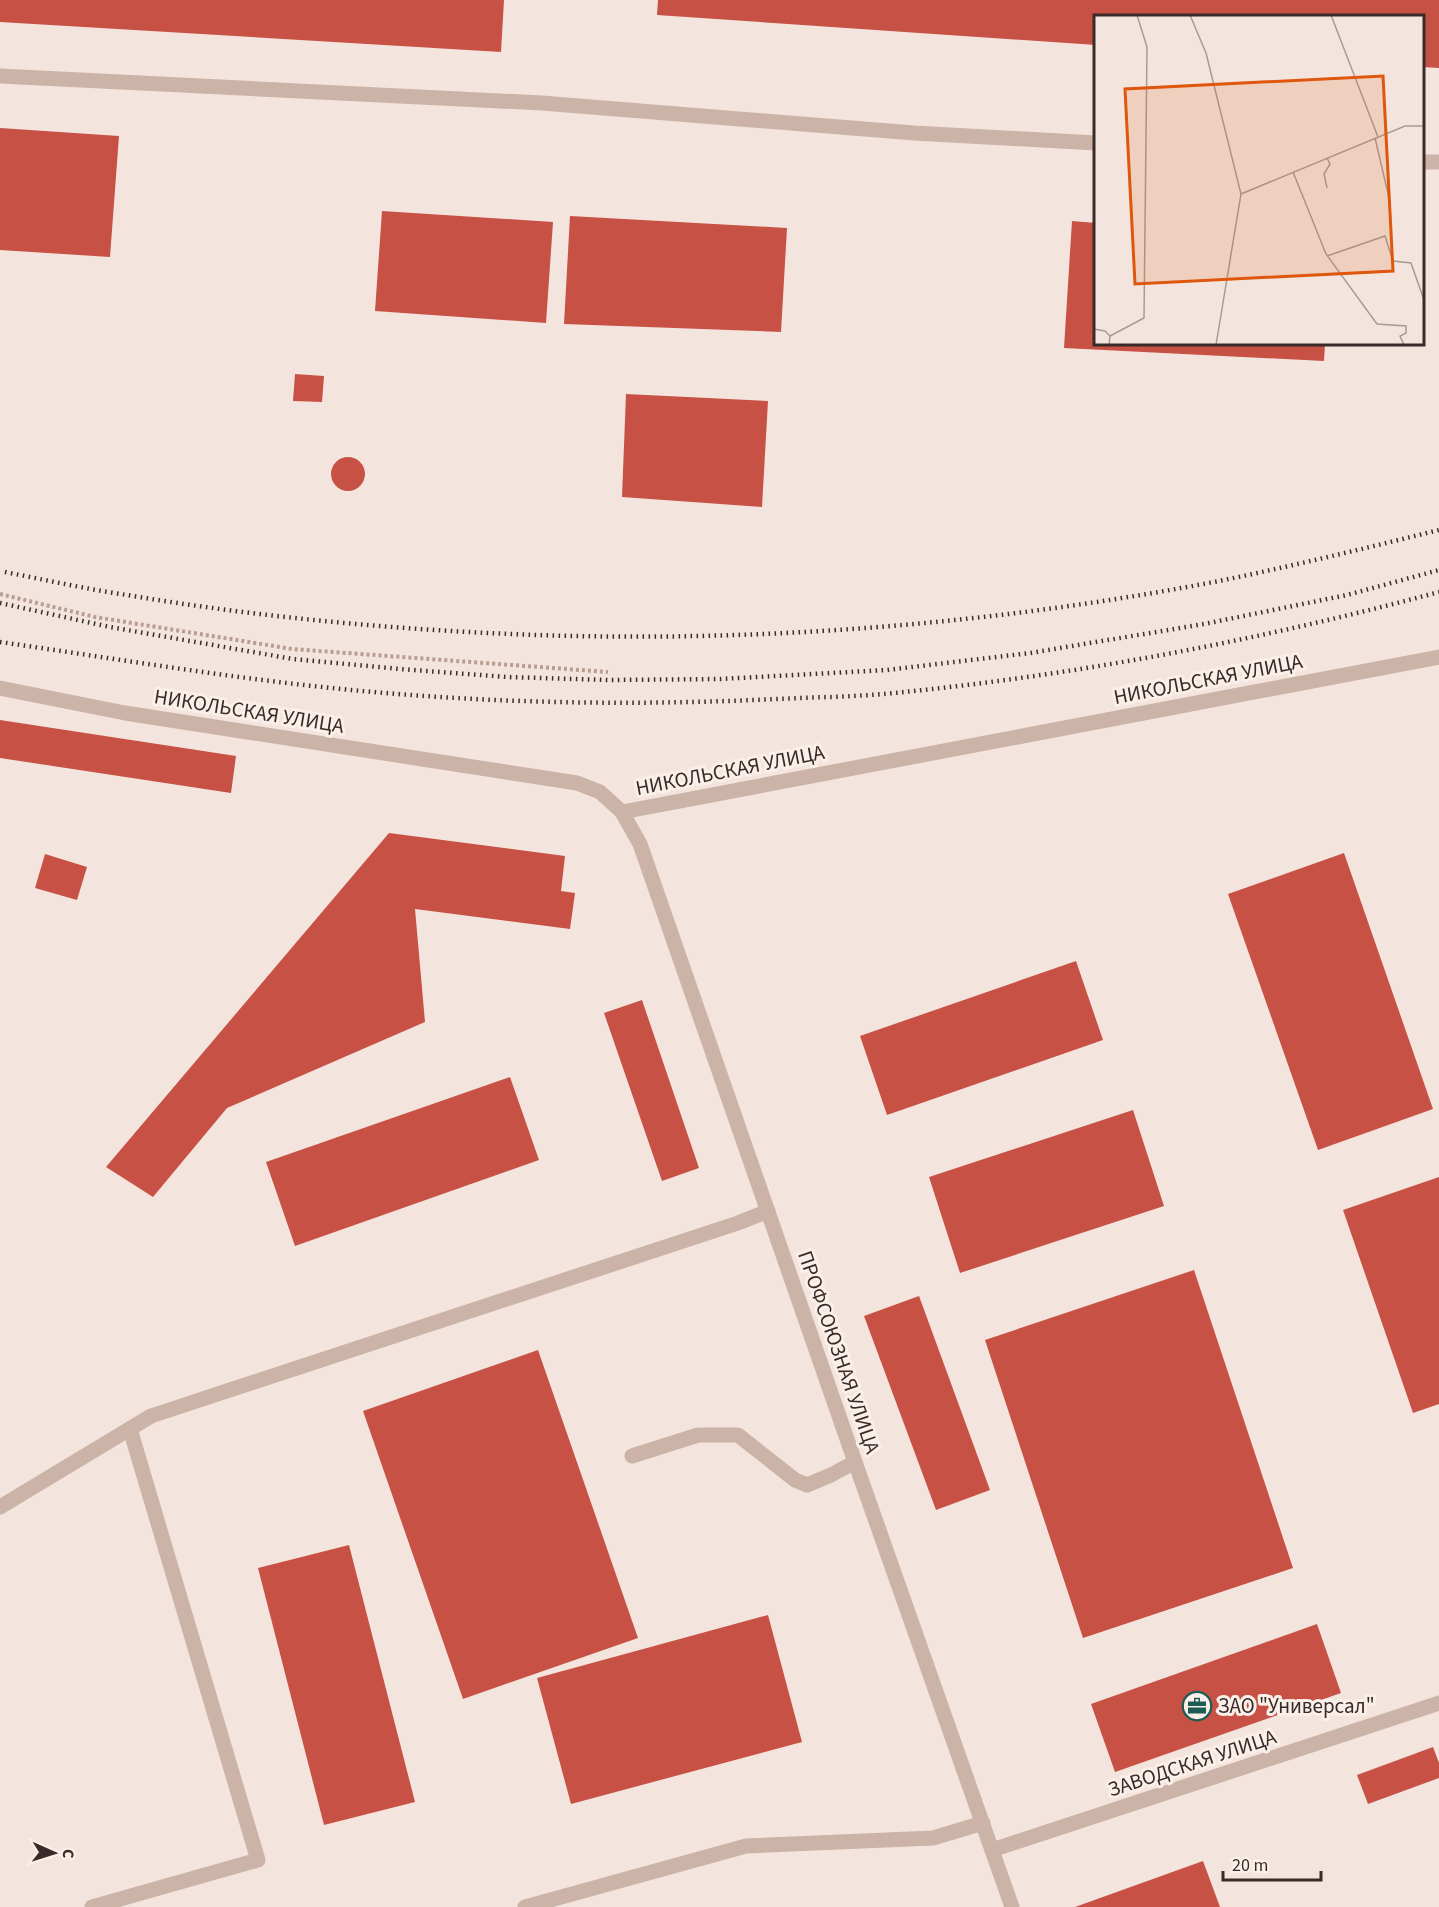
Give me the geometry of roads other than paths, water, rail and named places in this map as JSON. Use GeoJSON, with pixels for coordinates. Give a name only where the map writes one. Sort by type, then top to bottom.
{"type":"FeatureCollection","features":[{"type":"Feature","properties":{"kind":"street"},"geometry":{"type":"LineString","coordinates":[[0,76],[542,104],[914,133],[1094,143]]}},
{"type":"Feature","properties":{"kind":"street","name":"НИКОЛЬСКАЯ УЛИЦА"},"geometry":{"type":"LineString","coordinates":[[0,688],[125,713],[577,783],[600,792],[622,812],[1439,657]]}},
{"type":"Feature","properties":{"kind":"street","name":"ПРОФСОЮЗНАЯ УЛИЦА"},"geometry":{"type":"LineString","coordinates":[[622,812],[640,844],[1012,1907]]}},
{"type":"Feature","properties":{"kind":"street"},"geometry":{"type":"LineString","coordinates":[[0,1507],[152,1416],[727,1227],[768,1211]]}},
{"type":"Feature","properties":{"kind":"street"},"geometry":{"type":"LineString","coordinates":[[92,1907],[258,1860],[130,1429]]}},
{"type":"Feature","properties":{"kind":"street"},"geometry":{"type":"LineString","coordinates":[[632,1455],[698,1435],[738,1435],[795,1480],[807,1485],[855,1462]]}},
{"type":"Feature","properties":{"kind":"street","name":"ЗАВОДСКАЯ УЛИЦА"},"geometry":{"type":"LineString","coordinates":[[992,1851],[1439,1703]]}},
{"type":"Feature","properties":{"kind":"street"},"geometry":{"type":"LineString","coordinates":[[525,1907],[746,1846],[933,1838],[983,1823]]}},
{"type":"Feature","properties":{"kind":"railway"},"geometry":{"type":"LineString","coordinates":[[5,572],[96,590],[217,609],[397,627],[580,636],[764,634],[947,621],[1129,597],[1247,575],[1439,530]]}},
{"type":"Feature","properties":{"kind":"railway"},"geometry":{"type":"LineString","coordinates":[[0,603],[110,627],[293,659],[507,677],[608,680],[720,679],[887,670],[1030,653],[1204,624],[1347,595],[1439,570]]}},
{"type":"Feature","properties":{"kind":"railway"},"geometry":{"type":"LineString","coordinates":[[0,642],[348,690],[540,702],[730,701],[879,694],[1100,666],[1304,626],[1439,592]]}},
{"type":"Feature","properties":{"kind":"place","name":"ЗАО \"Универсал\""},"geometry":{"type":"Point","coordinates":[1197,1706]}}]}
